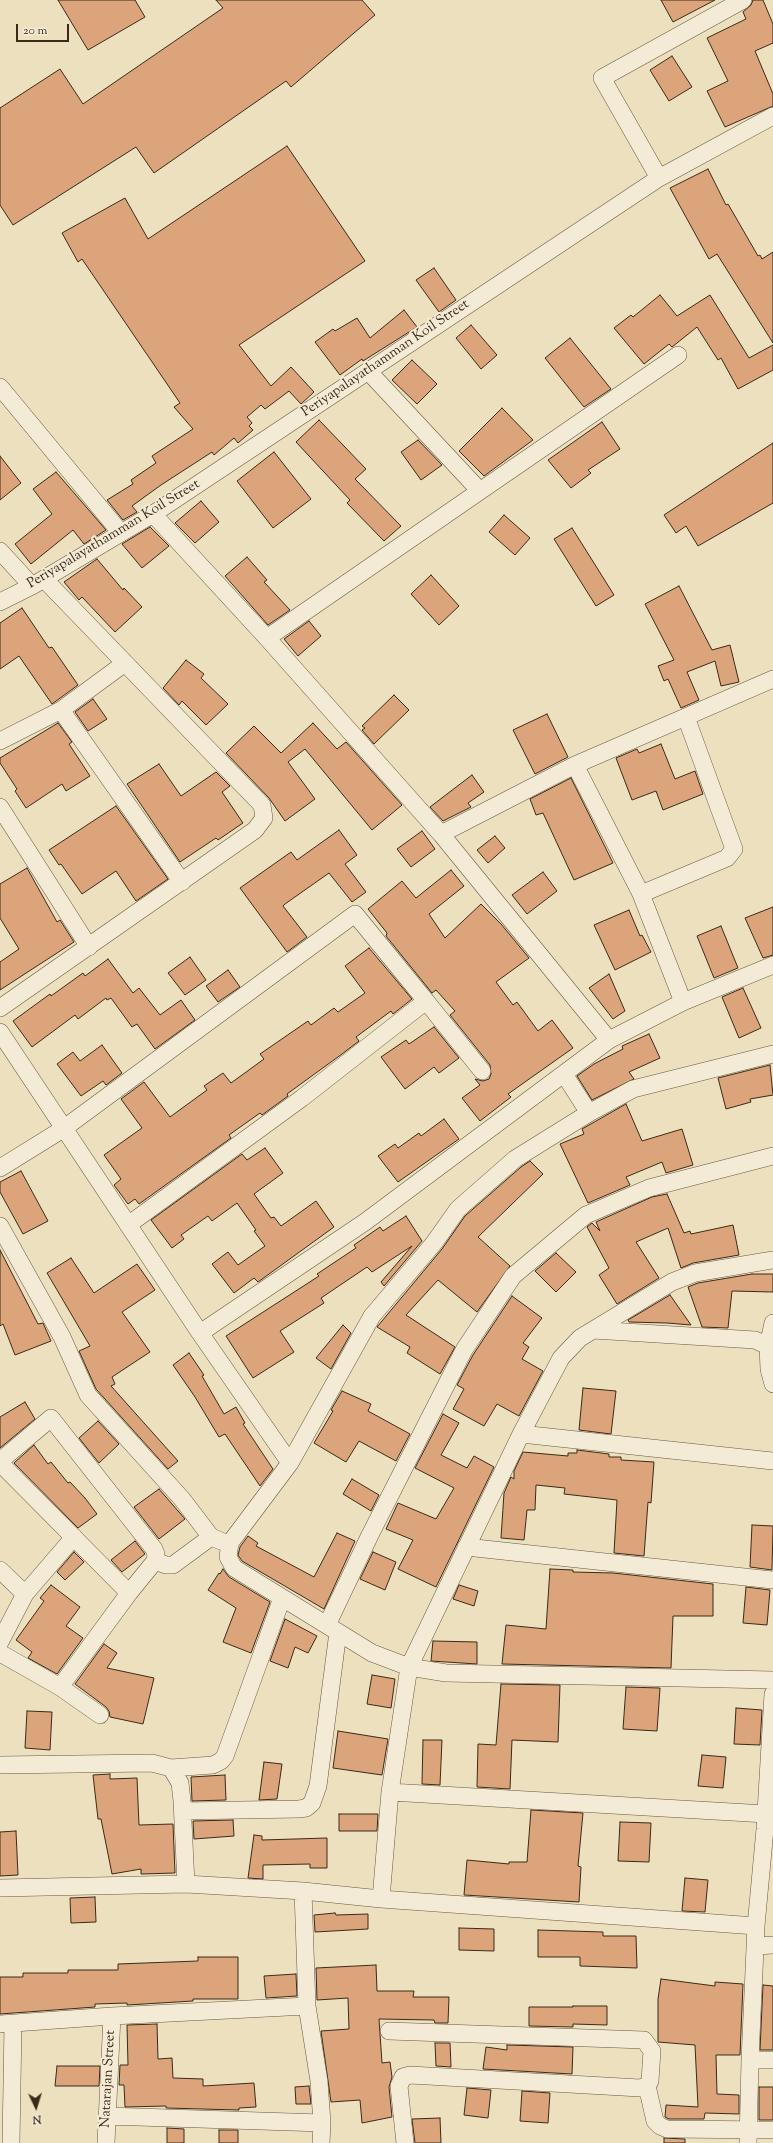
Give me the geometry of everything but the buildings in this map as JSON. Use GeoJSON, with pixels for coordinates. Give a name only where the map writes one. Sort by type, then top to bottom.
{"type":"FeatureCollection","features":[{"type":"Feature","properties":{"kind":"street"},"geometry":{"type":"LineString","coordinates":[[659,178],[602,78],[742,0]]}},
{"type":"Feature","properties":{"kind":"street","name":"Periyapalayathamman Koil Street"},"geometry":{"type":"LineString","coordinates":[[0,602],[38,582],[153,514],[659,178],[773,116]]}},
{"type":"Feature","properties":{"kind":"street"},"geometry":{"type":"LineString","coordinates":[[267,638],[678,355]]}},
{"type":"Feature","properties":{"kind":"street"},"geometry":{"type":"LineString","coordinates":[[368,371],[480,491]]}},
{"type":"Feature","properties":{"kind":"street"},"geometry":{"type":"LineString","coordinates":[[0,387],[121,533]]}},
{"type":"Feature","properties":{"kind":"street"},"geometry":{"type":"LineString","coordinates":[[153,514],[267,638],[441,834],[609,1040]]}},
{"type":"Feature","properties":{"kind":"street"},"geometry":{"type":"LineString","coordinates":[[0,551],[38,582],[125,663],[262,805],[264,818],[255,830],[0,1008]]}},
{"type":"Feature","properties":{"kind":"street"},"geometry":{"type":"LineString","coordinates":[[0,741],[61,710],[125,663]]}},
{"type":"Feature","properties":{"kind":"street"},"geometry":{"type":"LineString","coordinates":[[441,834],[575,765],[773,679]]}},
{"type":"Feature","properties":{"kind":"street"},"geometry":{"type":"LineString","coordinates":[[61,710],[182,882]]}},
{"type":"Feature","properties":{"kind":"street"},"geometry":{"type":"LineString","coordinates":[[641,894],[727,858],[734,848],[686,717]]}},
{"type":"Feature","properties":{"kind":"street"},"geometry":{"type":"LineString","coordinates":[[575,765],[641,894],[683,1002]]}},
{"type":"Feature","properties":{"kind":"street"},"geometry":{"type":"LineString","coordinates":[[0,807],[89,947]]}},
{"type":"Feature","properties":{"kind":"street"},"geometry":{"type":"LineString","coordinates":[[0,1168],[63,1129],[355,914],[482,1071]]}},
{"type":"Feature","properties":{"kind":"street"},"geometry":{"type":"LineString","coordinates":[[200,1333],[365,1222],[609,1040],[683,1002],[773,965]]}},
{"type":"Feature","properties":{"kind":"street"},"geometry":{"type":"LineString","coordinates":[[128,1225],[302,1098],[426,1001]]}},
{"type":"Feature","properties":{"kind":"street"},"geometry":{"type":"LineString","coordinates":[[0,1032],[63,1129],[200,1333],[290,1463]]}},
{"type":"Feature","properties":{"kind":"street"},"geometry":{"type":"LineString","coordinates":[[773,1054],[648,1083],[633,1089],[588,1113],[515,1160],[458,1209],[434,1243],[372,1316],[290,1463],[230,1543],[228,1557],[234,1568],[332,1629],[372,1653],[409,1666],[446,1673],[773,1680]]}},
{"type":"Feature","properties":{"kind":"street"},"geometry":{"type":"LineString","coordinates":[[564,1074],[588,1113]]}},
{"type":"Feature","properties":{"kind":"street"},"geometry":{"type":"LineString","coordinates":[[183,1811],[299,1809],[306,1808],[312,1804],[318,1786],[332,1629],[370,1535],[464,1350],[513,1276],[586,1215],[649,1188],[773,1156]]}},
{"type":"Feature","properties":{"kind":"street"},"geometry":{"type":"LineString","coordinates":[[0,1226],[62,1337],[88,1395],[182,1499],[210,1538],[230,1543]]}},
{"type":"Feature","properties":{"kind":"street"},"geometry":{"type":"LineString","coordinates":[[381,1900],[390,1792],[409,1666],[521,1434],[561,1358],[580,1338],[672,1282],[695,1273],[773,1260]]}},
{"type":"Feature","properties":{"kind":"street"},"geometry":{"type":"LineString","coordinates":[[773,1323],[768,1346],[769,1369],[773,1384]]}},
{"type":"Feature","properties":{"kind":"street"},"geometry":{"type":"LineString","coordinates":[[593,1330],[755,1340],[768,1346]]}},
{"type":"Feature","properties":{"kind":"street"},"geometry":{"type":"LineString","coordinates":[[60,1686],[129,1593],[155,1561],[156,1554],[154,1548],[51,1418],[0,1462],[129,1593]]}},
{"type":"Feature","properties":{"kind":"street"},"geometry":{"type":"LineString","coordinates":[[521,1434],[773,1461]]}},
{"type":"Feature","properties":{"kind":"street"},"geometry":{"type":"LineString","coordinates":[[0,1642],[25,1594],[74,1537]]}},
{"type":"Feature","properties":{"kind":"street"},"geometry":{"type":"LineString","coordinates":[[155,1561],[166,1565],[173,1565],[210,1538]]}},
{"type":"Feature","properties":{"kind":"street"},"geometry":{"type":"LineString","coordinates":[[466,1548],[773,1580]]}},
{"type":"Feature","properties":{"kind":"street"},"geometry":{"type":"LineString","coordinates":[[0,1570],[25,1594]]}},
{"type":"Feature","properties":{"kind":"street"},"geometry":{"type":"LineString","coordinates":[[0,1765],[152,1763],[171,1768],[213,1765],[222,1761],[282,1598]]}},
{"type":"Feature","properties":{"kind":"street"},"geometry":{"type":"LineString","coordinates":[[0,1653],[60,1686],[100,1715]]}},
{"type":"Feature","properties":{"kind":"street"},"geometry":{"type":"LineString","coordinates":[[749,2136],[750,2060],[756,1926],[768,1824],[773,1694]]}},
{"type":"Feature","properties":{"kind":"street"},"geometry":{"type":"LineString","coordinates":[[171,1768],[180,1782],[183,1811],[186,1884]]}},
{"type":"Feature","properties":{"kind":"street"},"geometry":{"type":"LineString","coordinates":[[390,1792],[768,1824]]}},
{"type":"Feature","properties":{"kind":"street"},"geometry":{"type":"LineString","coordinates":[[0,1888],[186,1884],[303,1891],[381,1900],[756,1926]]}},
{"type":"Feature","properties":{"kind":"street"},"geometry":{"type":"LineString","coordinates":[[303,1891],[307,2006],[319,2081],[322,2123],[321,2143]]}},
{"type":"Feature","properties":{"kind":"street"},"geometry":{"type":"LineString","coordinates":[[756,1946],[773,1945]]}},
{"type":"Feature","properties":{"kind":"street"},"geometry":{"type":"LineString","coordinates":[[11,2143],[7,2024],[112,2016],[307,2006]]}},
{"type":"Feature","properties":{"kind":"street","name":"Natarajan Street"},"geometry":{"type":"LineString","coordinates":[[106,2143],[112,2016]]}},
{"type":"Feature","properties":{"kind":"street"},"geometry":{"type":"LineString","coordinates":[[389,2031],[644,2040],[652,2051],[650,2081],[647,2086],[655,2121],[660,2126],[667,2129],[749,2136],[773,2130]]}},
{"type":"Feature","properties":{"kind":"street"},"geometry":{"type":"LineString","coordinates":[[750,2060],[773,2060]]}},
{"type":"Feature","properties":{"kind":"street"},"geometry":{"type":"LineString","coordinates":[[405,2143],[399,2086],[403,2077],[410,2075],[640,2088],[647,2086]]}},
{"type":"Feature","properties":{"kind":"street"},"geometry":{"type":"LineString","coordinates":[[107,2116],[322,2123]]}}]}
